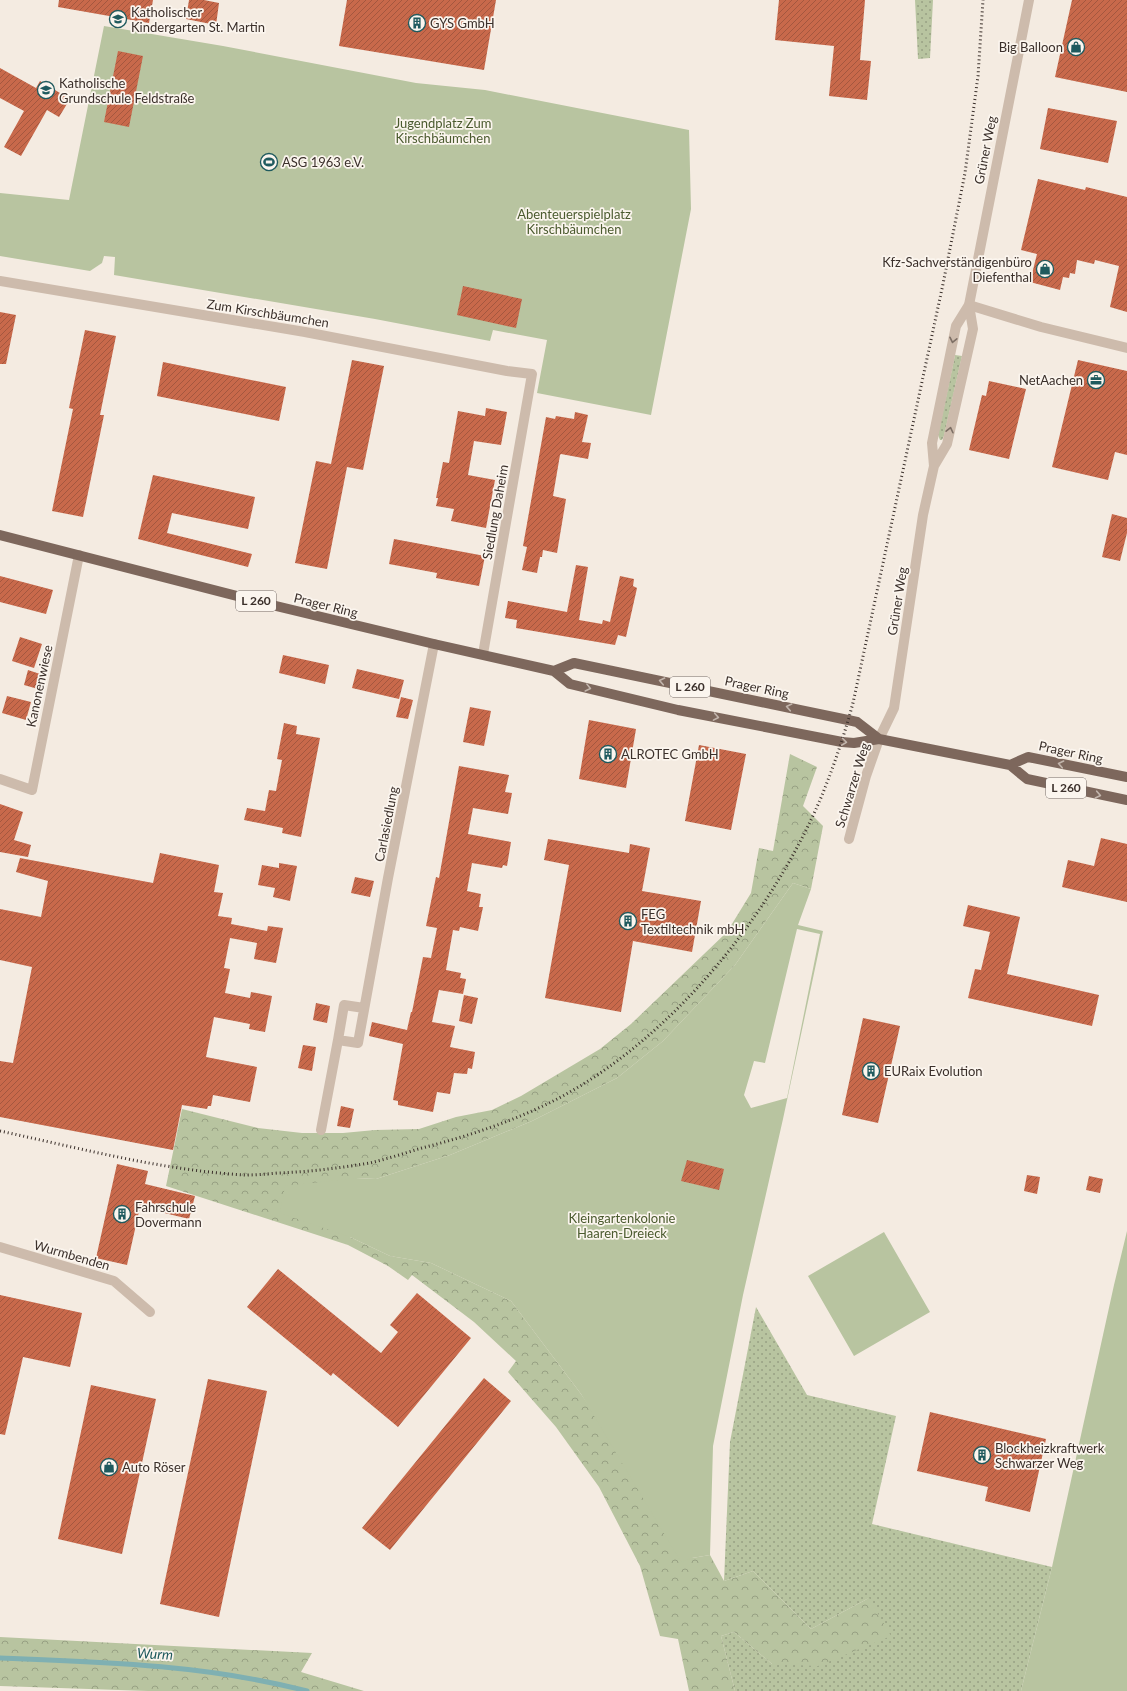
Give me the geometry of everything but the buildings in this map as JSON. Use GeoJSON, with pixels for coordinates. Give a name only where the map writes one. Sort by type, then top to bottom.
{"type":"FeatureCollection","features":[{"type":"Feature","properties":{"kind":"main road","name":"Prager Ring"},"geometry":{"type":"LineString","coordinates":[[0,535],[434,644],[554,671],[570,684],[678,710],[842,742],[854,743],[879,739],[1010,765],[1027,779],[1127,800]]}},
{"type":"Feature","properties":{"kind":"main road","name":"Prager Ring"},"geometry":{"type":"LineString","coordinates":[[554,671],[574,663],[848,720],[857,722],[879,739]]}},
{"type":"Feature","properties":{"kind":"main road","name":"Prager Ring"},"geometry":{"type":"LineString","coordinates":[[1010,765],[1028,757],[1127,777]]}},
{"type":"Feature","properties":{"kind":"street","name":"Grüner Weg"},"geometry":{"type":"LineString","coordinates":[[879,739],[894,708],[923,515],[934,466],[932,443],[956,326],[969,305],[1029,0]]}},
{"type":"Feature","properties":{"kind":"street","name":"Zum Kirschbäumchen"},"geometry":{"type":"LineString","coordinates":[[0,281],[305,332],[507,371],[532,374]]}},
{"type":"Feature","properties":{"kind":"street","name":"Grüner Weg"},"geometry":{"type":"LineString","coordinates":[[934,466],[947,444],[973,328],[969,305]]}},
{"type":"Feature","properties":{"kind":"street"},"geometry":{"type":"LineString","coordinates":[[969,305],[1041,327],[1127,348]]}},
{"type":"Feature","properties":{"kind":"street","name":"Siedlung Daheim"},"geometry":{"type":"LineString","coordinates":[[483,654],[532,374]]}},
{"type":"Feature","properties":{"kind":"street","name":"Kanonenwiese"},"geometry":{"type":"LineString","coordinates":[[0,780],[32,790],[79,555]]}},
{"type":"Feature","properties":{"kind":"street","name":"Carlasiedlung"},"geometry":{"type":"LineString","coordinates":[[338,1040],[358,1043],[434,644]]}},
{"type":"Feature","properties":{"kind":"street","name":"Schwarzer Weg"},"geometry":{"type":"LineString","coordinates":[[849,839],[867,771],[879,739]]}},
{"type":"Feature","properties":{"kind":"street"},"geometry":{"type":"LineString","coordinates":[[321,1130],[344,1005],[364,1008]]}},
{"type":"Feature","properties":{"kind":"street","name":"Wurmbenden"},"geometry":{"type":"LineString","coordinates":[[0,1247],[114,1281],[150,1312]]}},
{"type":"Feature","properties":{"kind":"green space"},"geometry":{"type":"Polygon","coordinates":[[[915,0],[933,0],[930,58],[918,59],[915,0]]]}},
{"type":"Feature","properties":{"kind":"green space"},"geometry":{"type":"Polygon","coordinates":[[[104,26],[223,46],[416,83],[485,90],[689,130],[691,209],[651,415],[537,393],[547,340],[493,330],[490,341],[375,319],[114,275],[115,257],[104,256],[102,263],[90,271],[0,256],[0,193],[69,200],[104,26]]]}},
{"type":"Feature","properties":{"kind":"green space"},"geometry":{"type":"Polygon","coordinates":[[[955,355],[962,356],[944,436],[942,440],[940,440],[938,435],[955,355]]]}},
{"type":"Feature","properties":{"kind":"green space"},"geometry":{"type":"Polygon","coordinates":[[[790,754],[817,767],[803,806],[823,826],[811,889],[793,883],[735,965],[663,1041],[617,1078],[532,1121],[450,1155],[376,1179],[356,1178],[350,1237],[390,1256],[431,1263],[511,1301],[581,1394],[692,1558],[710,1555],[724,1581],[753,1571],[811,1629],[869,1598],[891,1636],[818,1666],[772,1664],[734,1632],[721,1636],[735,1691],[689,1691],[678,1639],[660,1636],[640,1566],[599,1487],[556,1427],[508,1372],[516,1361],[474,1322],[412,1275],[408,1280],[388,1266],[348,1245],[166,1186],[182,1109],[258,1128],[302,1133],[343,1133],[375,1130],[419,1129],[456,1117],[492,1110],[521,1096],[600,1049],[631,1024],[727,932],[751,893],[759,848],[773,851],[790,754]]]}},
{"type":"Feature","properties":{"kind":"green space","name":"Kleingartenkolonie Haaren-Dreieck"},"geometry":{"type":"Polygon","coordinates":[[[793,883],[811,889],[798,925],[823,931],[783,1119],[743,1295],[713,1446],[710,1555],[692,1558],[681,1562],[581,1394],[511,1301],[431,1263],[390,1256],[350,1237],[280,1213],[285,1186],[356,1178],[376,1179],[450,1155],[532,1121],[617,1078],[663,1041],[735,965],[793,883]],[[797,929],[765,1063],[754,1061],[744,1095],[751,1108],[787,1098],[820,934],[797,929]]]}},
{"type":"Feature","properties":{"kind":"green space"},"geometry":{"type":"Polygon","coordinates":[[[1127,1231],[1127,1691],[1021,1691],[1052,1567],[1127,1231]]]}},
{"type":"Feature","properties":{"kind":"green space"},"geometry":{"type":"Polygon","coordinates":[[[884,1232],[930,1312],[854,1356],[808,1276],[884,1232]]]}},
{"type":"Feature","properties":{"kind":"green space"},"geometry":{"type":"Polygon","coordinates":[[[756,1307],[807,1395],[896,1416],[872,1524],[1052,1567],[1021,1691],[735,1691],[721,1636],[734,1632],[772,1664],[869,1598],[811,1629],[753,1571],[724,1581],[730,1442],[756,1307]]]}},
{"type":"Feature","properties":{"kind":"green space"},"geometry":{"type":"Polygon","coordinates":[[[0,1637],[312,1653],[301,1672],[364,1691],[148,1691],[0,1686],[0,1637]]]}},
{"type":"Feature","properties":{"kind":"waterway","name":"Wurm"},"geometry":{"type":"LineString","coordinates":[[0,1658],[116,1663],[193,1670],[231,1675],[307,1691]]}},
{"type":"Feature","properties":{"kind":"railway"},"geometry":{"type":"LineString","coordinates":[[0,1131],[122,1158],[215,1173],[258,1175],[313,1171],[370,1163],[492,1127],[559,1098],[601,1073],[640,1042],[678,1008],[713,970],[745,929],[774,887],[799,844],[820,800],[842,740],[853,703],[943,284],[965,173],[978,76],[983,0]]}},
{"type":"Feature","properties":{"kind":"place","name":"Katholischer Kindergarten St. Martin"},"geometry":{"type":"Point","coordinates":[118,19]}},
{"type":"Feature","properties":{"kind":"place","name":"GYS GmbH"},"geometry":{"type":"Point","coordinates":[417,23]}},
{"type":"Feature","properties":{"kind":"place","name":"Big Balloon"},"geometry":{"type":"Point","coordinates":[1076,47]}},
{"type":"Feature","properties":{"kind":"place","name":"Katholische Grundschule Feldstraße"},"geometry":{"type":"Point","coordinates":[46,90]}},
{"type":"Feature","properties":{"kind":"place","name":"ASG 1963 e.V."},"geometry":{"type":"Point","coordinates":[269,162]}},
{"type":"Feature","properties":{"kind":"place","name":"Kfz-Sachverständigenbüro Diefenthal"},"geometry":{"type":"Point","coordinates":[1045,269]}},
{"type":"Feature","properties":{"kind":"place","name":"NetAachen"},"geometry":{"type":"Point","coordinates":[1096,380]}},
{"type":"Feature","properties":{"kind":"place","name":"ALROTEC GmbH"},"geometry":{"type":"Point","coordinates":[608,754]}},
{"type":"Feature","properties":{"kind":"place","name":"FEG Textiltechnik mbH"},"geometry":{"type":"Point","coordinates":[628,921]}},
{"type":"Feature","properties":{"kind":"place","name":"EURaix Evolution"},"geometry":{"type":"Point","coordinates":[871,1071]}},
{"type":"Feature","properties":{"kind":"place","name":"Fahrschule Dovermann"},"geometry":{"type":"Point","coordinates":[122,1214]}},
{"type":"Feature","properties":{"kind":"place","name":"Blockheizkraftwerk Schwarzer Weg"},"geometry":{"type":"Point","coordinates":[982,1455]}},
{"type":"Feature","properties":{"kind":"place","name":"Auto Röser"},"geometry":{"type":"Point","coordinates":[109,1467]}},
{"type":"Feature","properties":{"kind":"park label","name":"Jugendplatz Zum Kirschbäumchen"},"geometry":{"type":"Point","coordinates":[443,130]}},
{"type":"Feature","properties":{"kind":"park label","name":"Abenteuerspielplatz Kirschbäumchen"},"geometry":{"type":"Point","coordinates":[574,222]}}]}
